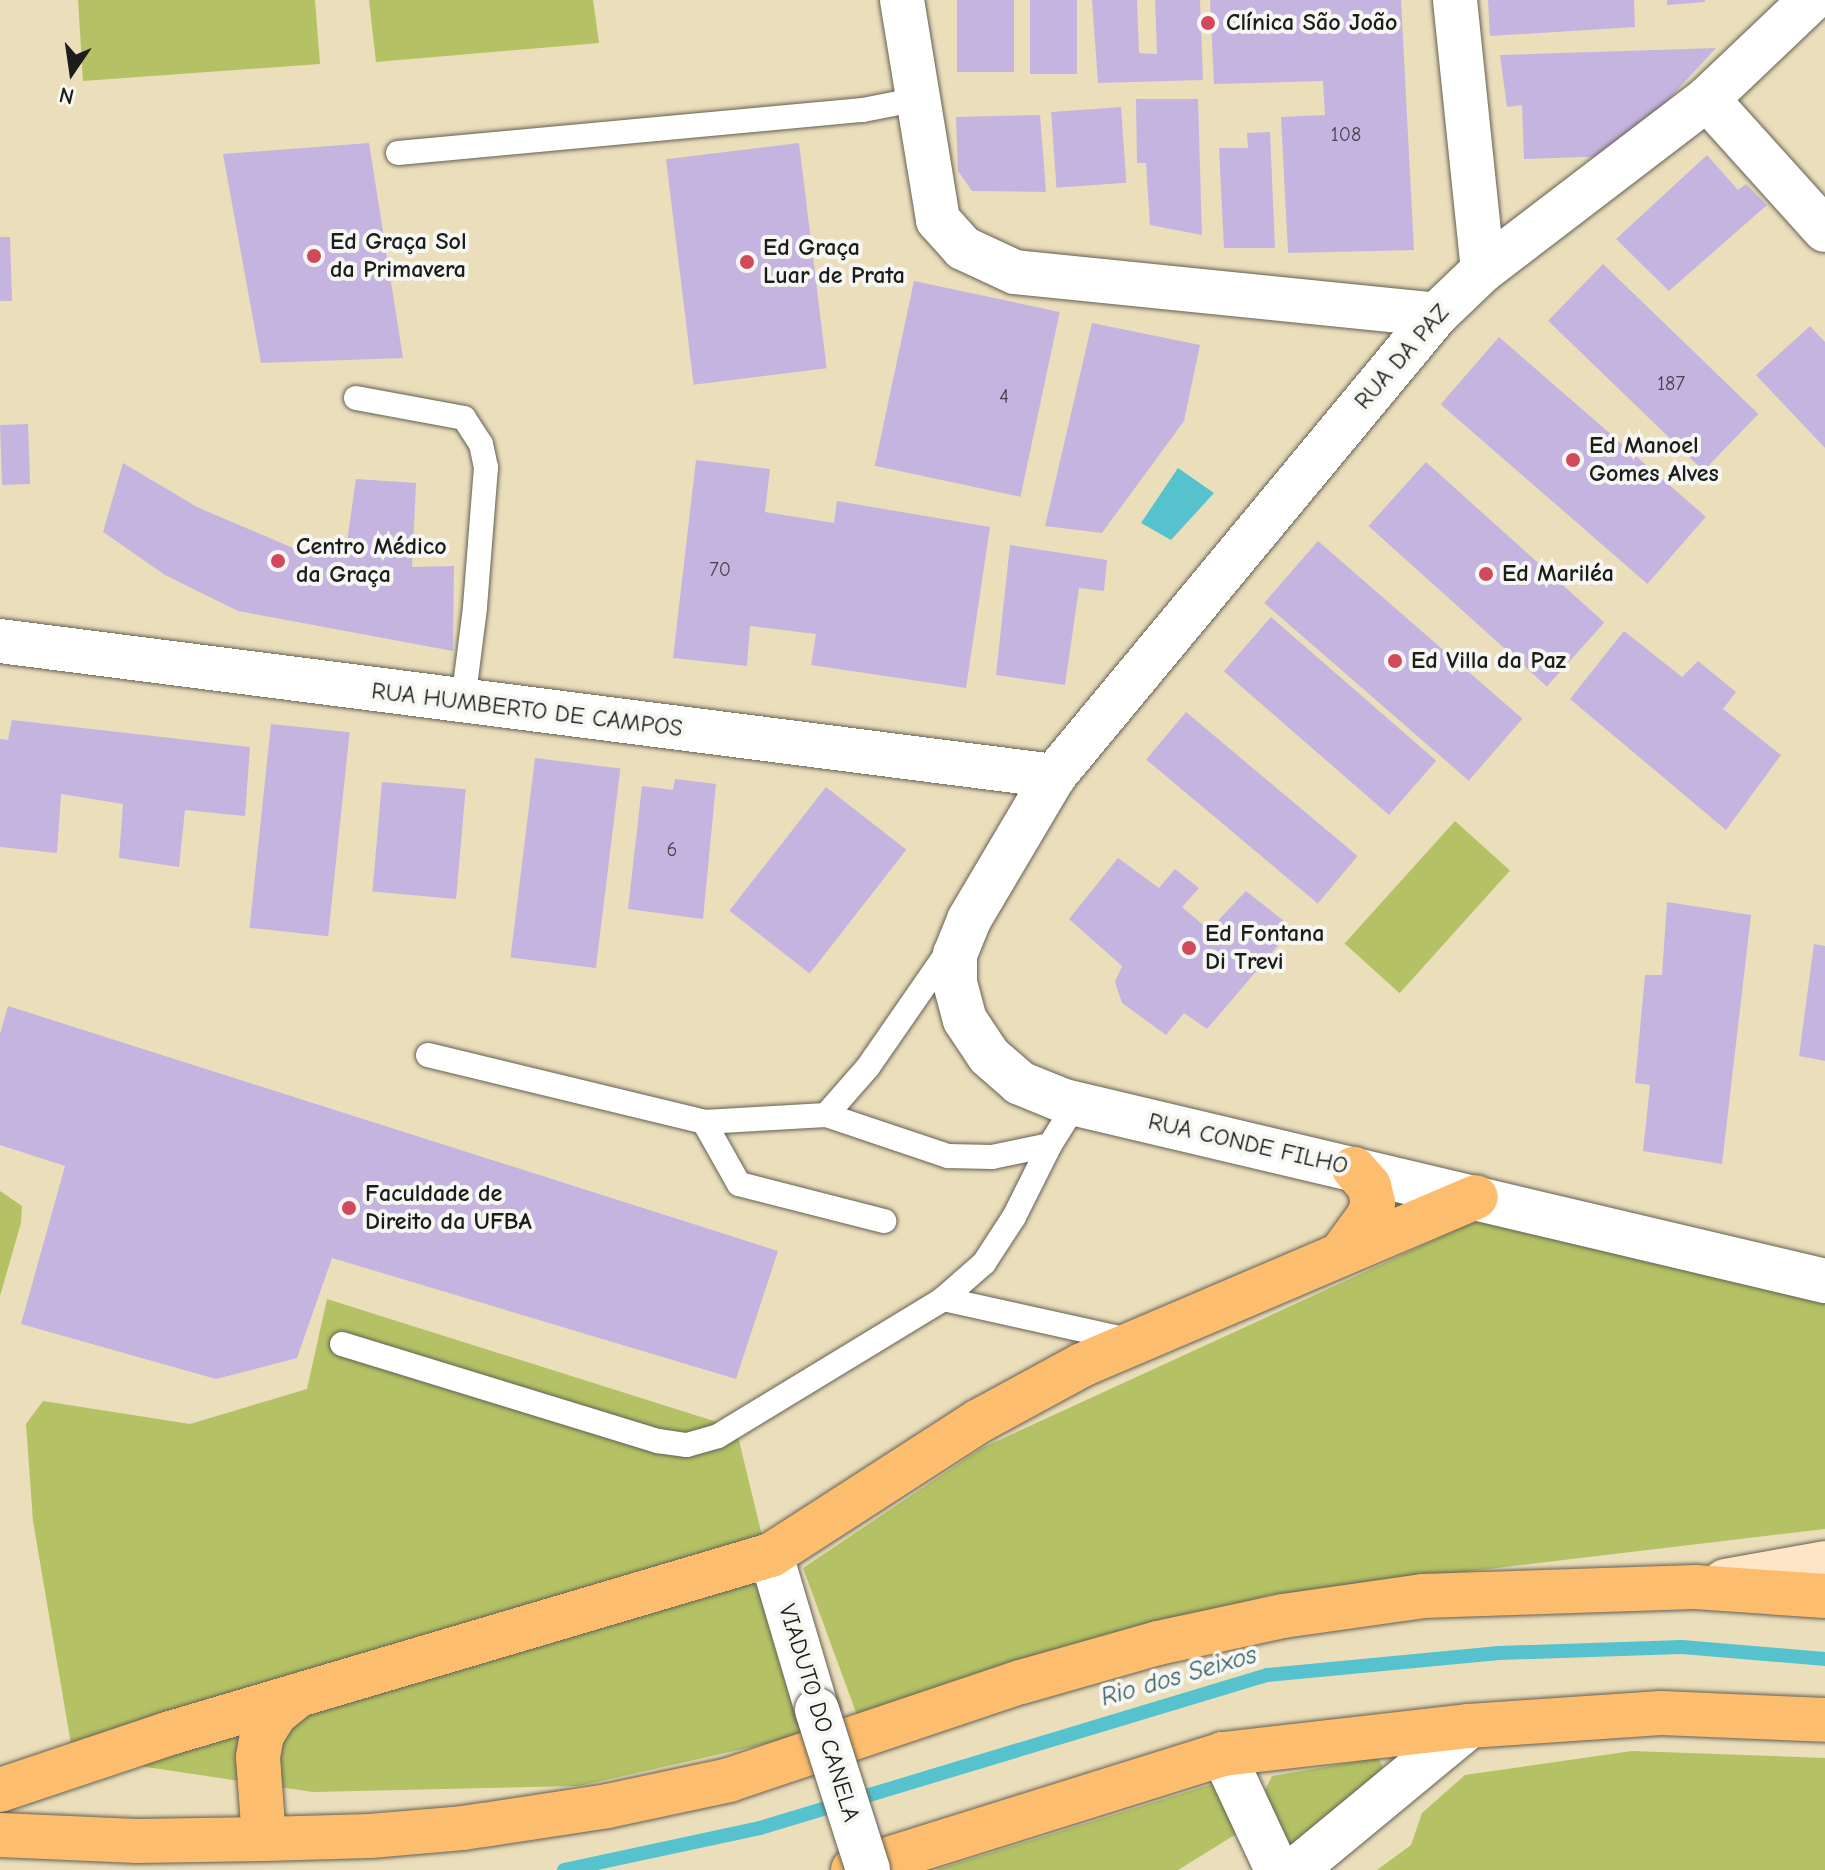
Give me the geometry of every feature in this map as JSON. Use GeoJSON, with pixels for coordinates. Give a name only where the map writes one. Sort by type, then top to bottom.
{"type":"FeatureCollection","features":[{"type":"Feature","properties":{"kind":"main road"},"geometry":{"type":"LineString","coordinates":[[1341,1254],[1368,1217],[1373,1203],[1369,1186],[1354,1169]]}},
{"type":"Feature","properties":{"kind":"main road"},"geometry":{"type":"LineString","coordinates":[[0,1790],[167,1734],[771,1555],[979,1421],[1082,1365],[1476,1197]]}},
{"type":"Feature","properties":{"kind":"main road"},"geometry":{"type":"LineString","coordinates":[[1695,1587],[1825,1563]]}},
{"type":"Feature","properties":{"kind":"main road"},"geometry":{"type":"LineString","coordinates":[[0,1835],[137,1841],[370,1836],[463,1828],[608,1806],[729,1780],[1021,1682],[1158,1643],[1283,1616],[1423,1596],[1695,1587],[1825,1596]]}},
{"type":"Feature","properties":{"kind":"main road"},"geometry":{"type":"LineString","coordinates":[[264,1839],[258,1757],[262,1735],[275,1714],[297,1696]]}},
{"type":"Feature","properties":{"kind":"main road"},"geometry":{"type":"LineString","coordinates":[[853,1870],[1223,1754],[1469,1726],[1661,1713],[1825,1720]]}},
{"type":"Feature","properties":{"kind":"street"},"geometry":{"type":"LineString","coordinates":[[902,0],[938,220],[963,248],[1015,272],[1436,315]]}},
{"type":"Feature","properties":{"kind":"street"},"geometry":{"type":"LineString","coordinates":[[1455,0],[1483,270]]}},
{"type":"Feature","properties":{"kind":"street","name":"RUA DA PAZ"},"geometry":{"type":"LineString","coordinates":[[1054,776],[1436,315],[1483,270],[1707,99],[1811,0]]}},
{"type":"Feature","properties":{"kind":"street"},"geometry":{"type":"LineString","coordinates":[[1707,99],[1825,230]]}},
{"type":"Feature","properties":{"kind":"street","name":"RUA HUMBERTO DE CAMPOS"},"geometry":{"type":"LineString","coordinates":[[0,641],[1054,776]]}},
{"type":"Feature","properties":{"kind":"street","name":"RUA CONDE FILHO"},"geometry":{"type":"LineString","coordinates":[[1054,776],[969,920],[955,954],[955,983],[965,1020],[989,1056],[1020,1083],[1064,1101],[1825,1281]]}},
{"type":"Feature","properties":{"kind":"street","name":"VIADUTO DO CANELA"},"geometry":{"type":"LineString","coordinates":[[771,1555],[868,1870]]}},
{"type":"Feature","properties":{"kind":"street"},"geometry":{"type":"LineString","coordinates":[[1295,1870],[1469,1726]]}},
{"type":"Feature","properties":{"kind":"street"},"geometry":{"type":"LineString","coordinates":[[1223,1754],[1277,1870]]}},
{"type":"Feature","properties":{"kind":"lane"},"geometry":{"type":"LineString","coordinates":[[398,153],[863,110],[918,99]]}},
{"type":"Feature","properties":{"kind":"lane"},"geometry":{"type":"LineString","coordinates":[[356,398],[464,418],[481,444],[485,483],[463,702]]}},
{"type":"Feature","properties":{"kind":"lane"},"geometry":{"type":"LineString","coordinates":[[826,1115],[868,1067],[969,920]]}},
{"type":"Feature","properties":{"kind":"lane"},"geometry":{"type":"LineString","coordinates":[[428,1055],[704,1122],[826,1115],[948,1156],[992,1157],[1050,1145]]}},
{"type":"Feature","properties":{"kind":"lane"},"geometry":{"type":"LineString","coordinates":[[342,1344],[658,1441],[687,1445],[718,1436],[943,1299],[984,1263],[1014,1217],[1066,1119],[1064,1101]]}},
{"type":"Feature","properties":{"kind":"lane"},"geometry":{"type":"LineString","coordinates":[[704,1122],[739,1184],[884,1221]]}},
{"type":"Feature","properties":{"kind":"lane"},"geometry":{"type":"LineString","coordinates":[[943,1299],[1137,1342]]}},
{"type":"Feature","properties":{"kind":"green space"},"geometry":{"type":"Polygon","coordinates":[[[78,0],[315,0],[320,64],[83,81],[78,0]]]}},
{"type":"Feature","properties":{"kind":"green space"},"geometry":{"type":"Polygon","coordinates":[[[369,0],[593,0],[599,43],[376,62],[369,0]]]}},
{"type":"Feature","properties":{"kind":"green space"},"geometry":{"type":"Polygon","coordinates":[[[1455,821],[1510,871],[1400,993],[1345,944],[1455,821]]]}},
{"type":"Feature","properties":{"kind":"green space"},"geometry":{"type":"Polygon","coordinates":[[[0,1191],[22,1206],[21,1223],[0,1296],[0,1191]]]}},
{"type":"Feature","properties":{"kind":"green space"},"geometry":{"type":"Polygon","coordinates":[[[1478,1220],[1825,1297],[1825,1529],[1269,1595],[858,1718],[803,1568],[982,1448],[1478,1220]]]}},
{"type":"Feature","properties":{"kind":"green space"},"geometry":{"type":"Polygon","coordinates":[[[327,1299],[736,1428],[810,1734],[579,1786],[313,1792],[73,1756],[33,1521],[26,1424],[43,1401],[190,1424],[307,1389],[327,1299]]]}},
{"type":"Feature","properties":{"kind":"green space"},"geometry":{"type":"Polygon","coordinates":[[[1632,1751],[1825,1758],[1825,1870],[1377,1870],[1411,1845],[1422,1813],[1465,1775],[1632,1751]]]}},
{"type":"Feature","properties":{"kind":"green space"},"geometry":{"type":"Polygon","coordinates":[[[1378,1758],[1383,1767],[1301,1845],[1288,1846],[1265,1790],[1272,1776],[1378,1758]]]}},
{"type":"Feature","properties":{"kind":"green space"},"geometry":{"type":"Polygon","coordinates":[[[1219,1782],[1238,1833],[1178,1870],[935,1870],[1219,1782]]]}},
{"type":"Feature","properties":{"kind":"water"},"geometry":{"type":"Polygon","coordinates":[[[1178,468],[1214,493],[1171,540],[1141,523],[1178,468]]]}},
{"type":"Feature","properties":{"kind":"building"},"geometry":{"type":"Polygon","coordinates":[[[957,0],[1014,0],[1014,72],[957,72],[957,0]]]}},
{"type":"Feature","properties":{"kind":"building"},"geometry":{"type":"Polygon","coordinates":[[[1030,0],[1077,0],[1077,74],[1030,74],[1030,0]]]}},
{"type":"Feature","properties":{"kind":"building"},"geometry":{"type":"Polygon","coordinates":[[[1092,0],[1137,0],[1139,53],[1157,54],[1155,0],[1200,0],[1203,80],[1098,83],[1092,0]]]}},
{"type":"Feature","properties":{"kind":"building"},"geometry":{"type":"Polygon","coordinates":[[[1210,0],[1401,0],[1414,250],[1288,253],[1281,117],[1325,115],[1323,81],[1214,84],[1210,0]]]}},
{"type":"Feature","properties":{"kind":"building"},"geometry":{"type":"Polygon","coordinates":[[[1488,0],[1634,0],[1635,27],[1490,36],[1488,0]]]}},
{"type":"Feature","properties":{"kind":"building"},"geometry":{"type":"Polygon","coordinates":[[[1667,0],[1705,0],[1705,2],[1667,5],[1667,0]]]}},
{"type":"Feature","properties":{"kind":"building"},"geometry":{"type":"Polygon","coordinates":[[[1716,48],[1616,156],[1524,159],[1522,105],[1507,107],[1500,55],[1716,48]]]}},
{"type":"Feature","properties":{"kind":"building"},"geometry":{"type":"Polygon","coordinates":[[[1136,99],[1198,99],[1202,235],[1150,225],[1146,163],[1137,163],[1136,99]]]}},
{"type":"Feature","properties":{"kind":"building"},"geometry":{"type":"Polygon","coordinates":[[[1121,107],[1126,183],[1056,188],[1051,112],[1121,107]]]}},
{"type":"Feature","properties":{"kind":"building"},"geometry":{"type":"Polygon","coordinates":[[[1040,115],[1046,192],[972,191],[958,171],[956,117],[1040,115]]]}},
{"type":"Feature","properties":{"kind":"building"},"geometry":{"type":"Polygon","coordinates":[[[1270,132],[1275,248],[1224,248],[1219,148],[1248,148],[1247,133],[1270,132]]]}},
{"type":"Feature","properties":{"kind":"building","name":"Ed Graça Sol da Primavera"},"geometry":{"type":"Polygon","coordinates":[[[369,143],[403,358],[261,363],[223,154],[369,143]]]}},
{"type":"Feature","properties":{"kind":"building","name":"Ed Graça Luar de Prata"},"geometry":{"type":"Polygon","coordinates":[[[799,143],[827,368],[694,385],[666,159],[799,143]]]}},
{"type":"Feature","properties":{"kind":"building"},"geometry":{"type":"Polygon","coordinates":[[[1707,155],[1738,190],[1746,184],[1767,205],[1669,291],[1616,239],[1707,155]]]}},
{"type":"Feature","properties":{"kind":"building"},"geometry":{"type":"Polygon","coordinates":[[[0,237],[10,237],[12,301],[0,301],[0,237]]]}},
{"type":"Feature","properties":{"kind":"building"},"geometry":{"type":"Polygon","coordinates":[[[1603,264],[1758,414],[1703,471],[1548,321],[1603,264]]]}},
{"type":"Feature","properties":{"kind":"building"},"geometry":{"type":"Polygon","coordinates":[[[914,281],[1060,312],[1020,497],[875,466],[914,281]]]}},
{"type":"Feature","properties":{"kind":"building"},"geometry":{"type":"Polygon","coordinates":[[[1092,323],[1200,345],[1184,421],[1102,533],[1045,526],[1092,323]]]}},
{"type":"Feature","properties":{"kind":"building"},"geometry":{"type":"Polygon","coordinates":[[[1810,326],[1825,342],[1825,448],[1756,375],[1810,326]]]}},
{"type":"Feature","properties":{"kind":"building","name":"Ed Manoel Gomes Alves"},"geometry":{"type":"Polygon","coordinates":[[[1499,337],[1706,517],[1647,584],[1441,404],[1499,337]]]}},
{"type":"Feature","properties":{"kind":"building"},"geometry":{"type":"Polygon","coordinates":[[[28,424],[30,484],[2,485],[0,425],[28,424]]]}},
{"type":"Feature","properties":{"kind":"building"},"geometry":{"type":"Polygon","coordinates":[[[696,460],[770,469],[765,512],[834,523],[837,501],[990,527],[966,688],[811,665],[816,634],[750,626],[747,666],[673,658],[696,460]]]}},
{"type":"Feature","properties":{"kind":"building","name":"Ed Mariléa"},"geometry":{"type":"Polygon","coordinates":[[[1426,462],[1604,623],[1547,687],[1368,526],[1426,462]]]}},
{"type":"Feature","properties":{"kind":"building","name":"Centro Médico da Graça"},"geometry":{"type":"Polygon","coordinates":[[[123,463],[197,507],[293,548],[345,555],[356,479],[416,483],[412,567],[454,566],[453,651],[238,611],[165,575],[103,532],[123,463]]]}},
{"type":"Feature","properties":{"kind":"building","name":"Ed Villa da Paz"},"geometry":{"type":"Polygon","coordinates":[[[1318,541],[1523,719],[1469,781],[1264,603],[1318,541]]]}},
{"type":"Feature","properties":{"kind":"building"},"geometry":{"type":"Polygon","coordinates":[[[1010,545],[1107,560],[1104,591],[1079,588],[1065,685],[996,675],[1010,545]]]}},
{"type":"Feature","properties":{"kind":"building"},"geometry":{"type":"Polygon","coordinates":[[[1271,617],[1436,761],[1389,815],[1224,671],[1271,617]]]}},
{"type":"Feature","properties":{"kind":"building"},"geometry":{"type":"Polygon","coordinates":[[[1624,631],[1682,677],[1698,661],[1736,692],[1723,709],[1781,755],[1726,830],[1570,699],[1624,631]]]}},
{"type":"Feature","properties":{"kind":"building"},"geometry":{"type":"Polygon","coordinates":[[[1186,712],[1358,856],[1318,903],[1146,759],[1186,712]]]}},
{"type":"Feature","properties":{"kind":"building"},"geometry":{"type":"Polygon","coordinates":[[[12,720],[250,747],[245,816],[185,810],[179,867],[119,858],[123,804],[61,794],[57,853],[0,847],[0,739],[8,740],[12,720]]]}},
{"type":"Feature","properties":{"kind":"building"},"geometry":{"type":"Polygon","coordinates":[[[271,724],[350,732],[328,936],[250,928],[271,724]]]}},
{"type":"Feature","properties":{"kind":"building"},"geometry":{"type":"Polygon","coordinates":[[[535,758],[620,768],[596,968],[511,958],[535,758]]]}},
{"type":"Feature","properties":{"kind":"building"},"geometry":{"type":"Polygon","coordinates":[[[675,779],[716,784],[703,919],[628,909],[642,786],[673,790],[675,779]]]}},
{"type":"Feature","properties":{"kind":"building"},"geometry":{"type":"Polygon","coordinates":[[[382,782],[466,789],[456,899],[372,892],[382,782]]]}},
{"type":"Feature","properties":{"kind":"building"},"geometry":{"type":"Polygon","coordinates":[[[826,787],[906,850],[810,974],[729,911],[826,787]]]}},
{"type":"Feature","properties":{"kind":"building","name":"Ed Fontana Di Trevi"},"geometry":{"type":"Polygon","coordinates":[[[1118,858],[1159,888],[1175,869],[1199,888],[1182,907],[1209,930],[1246,891],[1293,928],[1207,1029],[1184,1013],[1166,1035],[1122,1003],[1115,982],[1122,966],[1069,919],[1118,858]]]}},
{"type":"Feature","properties":{"kind":"building"},"geometry":{"type":"Polygon","coordinates":[[[1667,902],[1751,915],[1722,1164],[1643,1151],[1650,1085],[1635,1083],[1645,975],[1662,975],[1667,902]]]}},
{"type":"Feature","properties":{"kind":"building"},"geometry":{"type":"Polygon","coordinates":[[[1814,944],[1825,946],[1825,1061],[1799,1056],[1814,944]]]}},
{"type":"Feature","properties":{"kind":"building","name":"Faculdade de Direito da UFBA"},"geometry":{"type":"Polygon","coordinates":[[[8,1006],[778,1251],[736,1379],[332,1258],[297,1358],[216,1379],[21,1324],[65,1166],[0,1145],[0,1034],[8,1006]]]}},
{"type":"Feature","properties":{"kind":"waterway","name":"Rio dos Seixos"},"geometry":{"type":"LineString","coordinates":[[564,1870],[760,1828],[1267,1675],[1499,1653],[1682,1647],[1825,1659]]}},
{"type":"Feature","properties":{"kind":"place","name":"Clínica São João"},"geometry":{"type":"Point","coordinates":[1208,23]}},
{"type":"Feature","properties":{"kind":"place","name":"Ed Graça Sol da Primavera"},"geometry":{"type":"Point","coordinates":[314,256]}},
{"type":"Feature","properties":{"kind":"place","name":"Ed Graça Luar de Prata"},"geometry":{"type":"Point","coordinates":[747,262]}},
{"type":"Feature","properties":{"kind":"place","name":"Ed Manoel Gomes Alves"},"geometry":{"type":"Point","coordinates":[1573,460]}},
{"type":"Feature","properties":{"kind":"place","name":"Centro Médico da Graça"},"geometry":{"type":"Point","coordinates":[278,561]}},
{"type":"Feature","properties":{"kind":"place","name":"Ed Mariléa"},"geometry":{"type":"Point","coordinates":[1486,574]}},
{"type":"Feature","properties":{"kind":"place","name":"Ed Villa da Paz"},"geometry":{"type":"Point","coordinates":[1395,661]}},
{"type":"Feature","properties":{"kind":"place","name":"Ed Fontana Di Trevi"},"geometry":{"type":"Point","coordinates":[1189,948]}},
{"type":"Feature","properties":{"kind":"place","name":"Faculdade de Direito da UFBA"},"geometry":{"type":"Point","coordinates":[349,1208]}}]}
